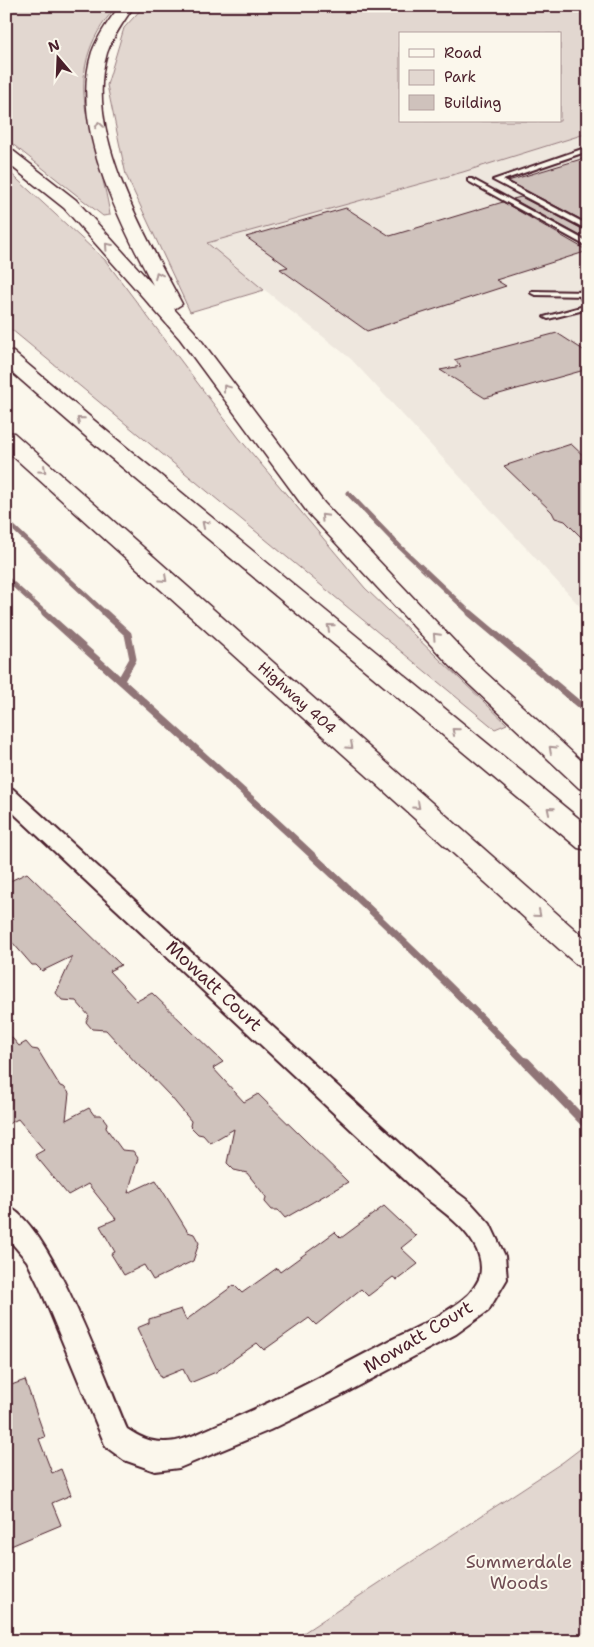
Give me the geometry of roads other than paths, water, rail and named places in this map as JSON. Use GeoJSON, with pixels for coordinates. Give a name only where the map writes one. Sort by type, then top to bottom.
{"type":"FeatureCollection","features":[{"type":"Feature","properties":{"kind":"highway"},"geometry":{"type":"LineString","coordinates":[[127,6],[115,23],[100,53],[95,82],[98,123],[112,183],[187,335]]}},
{"type":"Feature","properties":{"kind":"highway"},"geometry":{"type":"LineString","coordinates":[[6,154],[70,204],[187,335],[316,508],[465,667],[588,782]]}},
{"type":"Feature","properties":{"kind":"highway"},"geometry":{"type":"LineString","coordinates":[[6,356],[107,443],[588,841]]}},
{"type":"Feature","properties":{"kind":"highway","name":"Highway 404"},"geometry":{"type":"LineString","coordinates":[[6,438],[588,958]]}},
{"type":"Feature","properties":{"kind":"street","name":"Mowatt Court"},"geometry":{"type":"LineString","coordinates":[[6,794],[430,1188],[462,1212],[481,1232],[492,1256],[494,1279],[478,1303],[446,1325],[383,1360],[260,1421],[179,1454],[155,1457],[134,1450],[116,1438],[54,1289],[36,1254],[6,1217]]}},
{"type":"Feature","properties":{"kind":"lane"},"geometry":{"type":"LineString","coordinates":[[587,150],[496,180],[588,228]]}},
{"type":"Feature","properties":{"kind":"lane"},"geometry":{"type":"LineString","coordinates":[[470,180],[588,246]]}},
{"type":"Feature","properties":{"kind":"lane"},"geometry":{"type":"LineString","coordinates":[[535,293],[587,298]]}},
{"type":"Feature","properties":{"kind":"lane"},"geometry":{"type":"LineString","coordinates":[[548,318],[587,298]]}},
{"type":"Feature","properties":{"kind":"waterway"},"geometry":{"type":"LineString","coordinates":[[348,493],[400,547],[471,614]]}},
{"type":"Feature","properties":{"kind":"waterway"},"geometry":{"type":"LineString","coordinates":[[6,521],[106,614]]}},
{"type":"Feature","properties":{"kind":"waterway"},"geometry":{"type":"LineString","coordinates":[[6,578],[46,614]]}},
{"type":"Feature","properties":{"kind":"waterway"},"geometry":{"type":"LineString","coordinates":[[45,613],[350,891],[469,1005],[527,1064]]}},
{"type":"Feature","properties":{"kind":"waterway"},"geometry":{"type":"LineString","coordinates":[[105,613],[128,634],[133,659],[121,680]]}},
{"type":"Feature","properties":{"kind":"waterway"},"geometry":{"type":"LineString","coordinates":[[470,613],[588,712]]}},
{"type":"Feature","properties":{"kind":"waterway"},"geometry":{"type":"LineString","coordinates":[[526,1062],[588,1126]]}},
{"type":"Feature","properties":{"kind":"park label","name":"Summerdale Woods"},"geometry":{"type":"Point","coordinates":[519,1572]}}]}
